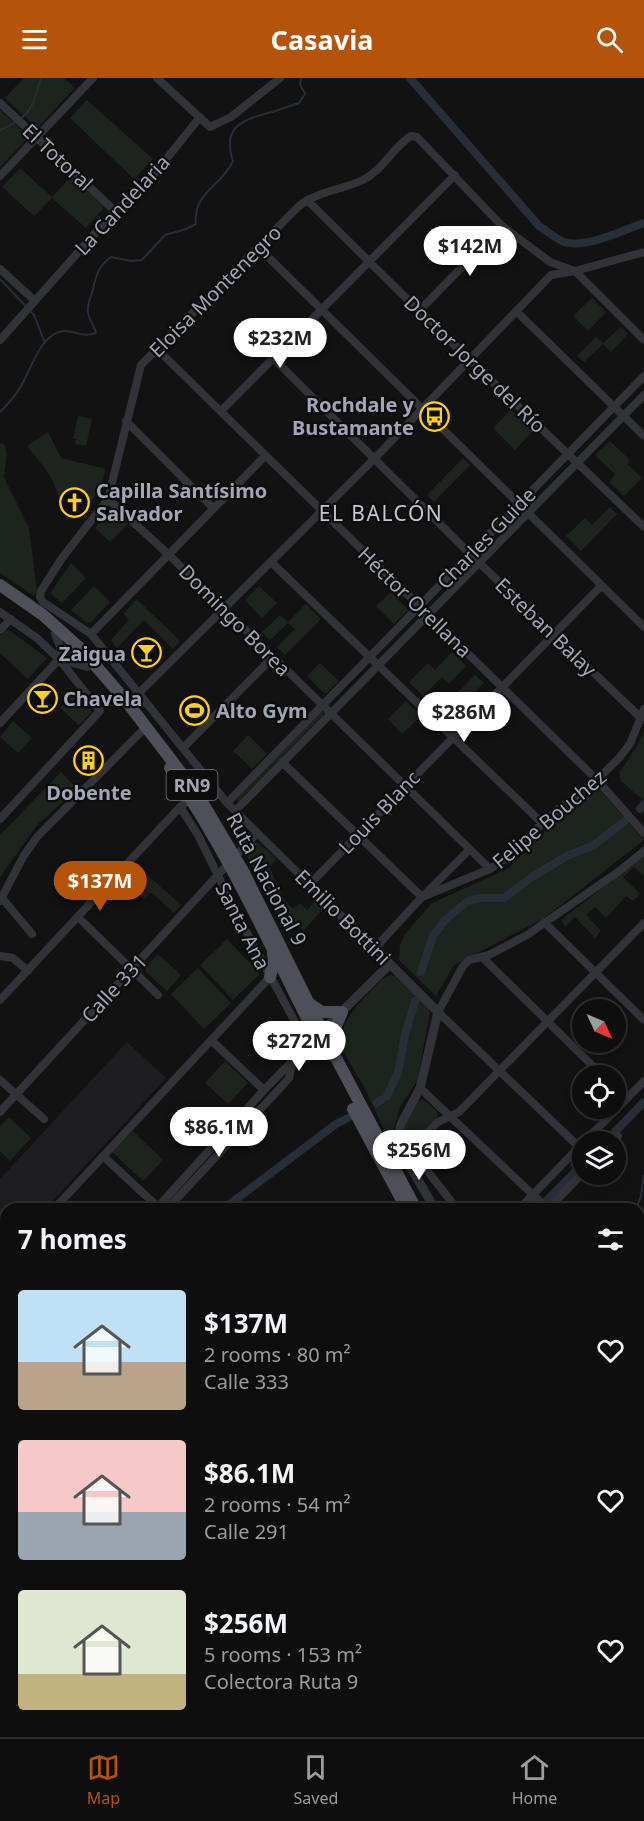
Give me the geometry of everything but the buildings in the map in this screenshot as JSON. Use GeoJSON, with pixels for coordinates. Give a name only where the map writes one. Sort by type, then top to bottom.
{"type":"FeatureCollection","features":[{"type":"Feature","properties":{"kind":"main road","name":"Ruta Nacional 9"},"geometry":{"type":"LineString","coordinates":[[0,585],[43,615],[122,695],[198,795],[273,953],[404,1203]]}},
{"type":"Feature","properties":{"kind":"main road","name":"Ruta Nacional 9"},"geometry":{"type":"LineString","coordinates":[[0,595],[72,645],[191,799],[231,861],[309,1003],[316,1038],[335,1056],[413,1203]]}},
{"type":"Feature","properties":{"kind":"main road"},"geometry":{"type":"LineString","coordinates":[[270,977],[274,961],[273,953]]}},
{"type":"Feature","properties":{"kind":"main road"},"geometry":{"type":"LineString","coordinates":[[309,1003],[321,1012],[342,1012],[333,1035],[335,1056]]}},
{"type":"Feature","properties":{"kind":"street"},"geometry":{"type":"LineString","coordinates":[[0,176],[93,78]]}},
{"type":"Feature","properties":{"kind":"street"},"geometry":{"type":"LineString","coordinates":[[157,78],[210,127],[231,117],[280,78]]}},
{"type":"Feature","properties":{"kind":"street","name":"El Totoral"},"geometry":{"type":"LineString","coordinates":[[0,103],[116,211]]}},
{"type":"Feature","properties":{"kind":"street","name":"La Candelaria"},"geometry":{"type":"LineString","coordinates":[[0,340],[122,204],[137,196],[200,117]]}},
{"type":"Feature","properties":{"kind":"street","name":"Eloisa Montenegro"},"geometry":{"type":"LineString","coordinates":[[43,602],[40,597],[43,586],[108,499],[141,366],[307,200],[363,180],[374,173],[411,136],[417,137],[455,175]]}},
{"type":"Feature","properties":{"kind":"street"},"geometry":{"type":"LineString","coordinates":[[221,411],[455,175],[502,226],[550,262],[575,271],[644,340]]}},
{"type":"Feature","properties":{"kind":"street","name":"Doctor Jorge del Río"},"geometry":{"type":"LineString","coordinates":[[307,200],[644,527]]}},
{"type":"Feature","properties":{"kind":"street"},"geometry":{"type":"LineString","coordinates":[[419,311],[502,226]]}},
{"type":"Feature","properties":{"kind":"street"},"geometry":{"type":"LineString","coordinates":[[259,248],[644,627]]}},
{"type":"Feature","properties":{"kind":"street"},"geometry":{"type":"LineString","coordinates":[[139,693],[374,459],[551,275],[575,271],[644,252]]}},
{"type":"Feature","properties":{"kind":"street"},"geometry":{"type":"LineString","coordinates":[[550,262],[551,275]]}},
{"type":"Feature","properties":{"kind":"street"},"geometry":{"type":"LineString","coordinates":[[0,269],[34,300]]}},
{"type":"Feature","properties":{"kind":"street"},"geometry":{"type":"LineString","coordinates":[[516,311],[644,436]]}},
{"type":"Feature","properties":{"kind":"street","name":"Héctor Orellana"},"geometry":{"type":"LineString","coordinates":[[158,350],[597,780],[644,833]]}},
{"type":"Feature","properties":{"kind":"street","name":"Esteban Balay"},"geometry":{"type":"LineString","coordinates":[[273,358],[470,554],[641,718]]}},
{"type":"Feature","properties":{"kind":"street","name":"Charles Guide"},"geometry":{"type":"LineString","coordinates":[[227,803],[644,376]]}},
{"type":"Feature","properties":{"kind":"street","name":"Charles Guide"},"geometry":{"type":"LineString","coordinates":[[235,811],[644,395]]}},
{"type":"Feature","properties":{"kind":"street"},"geometry":{"type":"LineString","coordinates":[[126,421],[213,508]]}},
{"type":"Feature","properties":{"kind":"street"},"geometry":{"type":"LineString","coordinates":[[91,634],[265,456]]}},
{"type":"Feature","properties":{"kind":"street","name":"Domingo Borea"},"geometry":{"type":"LineString","coordinates":[[108,499],[168,554],[490,869]]}},
{"type":"Feature","properties":{"kind":"street"},"geometry":{"type":"LineString","coordinates":[[271,562],[451,738],[542,823]]}},
{"type":"Feature","properties":{"kind":"street","name":"Louis Blanc"},"geometry":{"type":"LineString","coordinates":[[310,884],[601,586]]}},
{"type":"Feature","properties":{"kind":"street","name":"Emilio Bottini"},"geometry":{"type":"LineString","coordinates":[[43,602],[91,634],[227,803],[499,1071],[572,1135]]}},
{"type":"Feature","properties":{"kind":"street"},"geometry":{"type":"LineString","coordinates":[[0,612],[37,638],[59,659],[100,711],[0,819]]}},
{"type":"Feature","properties":{"kind":"street"},"geometry":{"type":"LineString","coordinates":[[0,630],[11,619]]}},
{"type":"Feature","properties":{"kind":"street"},"geometry":{"type":"LineString","coordinates":[[55,634],[61,649],[59,659]]}},
{"type":"Feature","properties":{"kind":"street"},"geometry":{"type":"LineString","coordinates":[[0,723],[72,645]]}},
{"type":"Feature","properties":{"kind":"street"},"geometry":{"type":"LineString","coordinates":[[183,748],[272,658]]}},
{"type":"Feature","properties":{"kind":"street"},"geometry":{"type":"LineString","coordinates":[[59,659],[87,667]]}},
{"type":"Feature","properties":{"kind":"street","name":"Felipe Bouchez"},"geometry":{"type":"LineString","coordinates":[[375,948],[422,897],[490,869],[503,860],[542,823],[597,780],[630,744],[644,709]]}},
{"type":"Feature","properties":{"kind":"street"},"geometry":{"type":"LineString","coordinates":[[32,934],[1,900],[23,857],[37,837],[141,732]]}},
{"type":"Feature","properties":{"kind":"street"},"geometry":{"type":"LineString","coordinates":[[282,762],[422,897],[470,850]]}},
{"type":"Feature","properties":{"kind":"street"},"geometry":{"type":"LineString","coordinates":[[0,1000],[180,807],[191,799]]}},
{"type":"Feature","properties":{"kind":"street","name":"Santa Ana"},"geometry":{"type":"LineString","coordinates":[[180,807],[198,836],[270,977],[316,1038]]}},
{"type":"Feature","properties":{"kind":"street","name":"Calle 331"},"geometry":{"type":"LineString","coordinates":[[0,1112],[257,833]]}},
{"type":"Feature","properties":{"kind":"street"},"geometry":{"type":"LineString","coordinates":[[431,1203],[401,1151],[398,1136],[400,1124],[420,1088],[438,1011],[463,966],[469,960],[482,957],[516,942],[618,872],[644,851]]}},
{"type":"Feature","properties":{"kind":"street"},"geometry":{"type":"LineString","coordinates":[[78,917],[158,994]]}},
{"type":"Feature","properties":{"kind":"street"},"geometry":{"type":"LineString","coordinates":[[545,923],[644,1020]]}},
{"type":"Feature","properties":{"kind":"street"},"geometry":{"type":"LineString","coordinates":[[452,1203],[419,1160],[414,1151],[415,1145],[438,1122],[459,1112],[644,924]]}},
{"type":"Feature","properties":{"kind":"street"},"geometry":{"type":"LineString","coordinates":[[0,956],[13,958],[28,970]]}},
{"type":"Feature","properties":{"kind":"street"},"geometry":{"type":"LineString","coordinates":[[482,957],[592,1065]]}},
{"type":"Feature","properties":{"kind":"street"},"geometry":{"type":"LineString","coordinates":[[162,1203],[264,1090],[390,964]]}},
{"type":"Feature","properties":{"kind":"street"},"geometry":{"type":"LineString","coordinates":[[59,1203],[270,977]]}},
{"type":"Feature","properties":{"kind":"street"},"geometry":{"type":"LineString","coordinates":[[211,1040],[264,1090]]}},
{"type":"Feature","properties":{"kind":"street"},"geometry":{"type":"LineString","coordinates":[[174,1203],[289,1078],[293,1061]]}},
{"type":"Feature","properties":{"kind":"street"},"geometry":{"type":"LineString","coordinates":[[0,1080],[44,1119]]}},
{"type":"Feature","properties":{"kind":"street"},"geometry":{"type":"LineString","coordinates":[[626,1099],[644,1081]]}},
{"type":"Feature","properties":{"kind":"street"},"geometry":{"type":"LineString","coordinates":[[420,1088],[542,1203]]}},
{"type":"Feature","properties":{"kind":"street"},"geometry":{"type":"LineString","coordinates":[[595,1131],[606,1119]]}},
{"type":"Feature","properties":{"kind":"street"},"geometry":{"type":"LineString","coordinates":[[525,1203],[572,1154]]}},
{"type":"Feature","properties":{"kind":"street"},"geometry":{"type":"LineString","coordinates":[[102,1156],[152,1203]]}},
{"type":"Feature","properties":{"kind":"street"},"geometry":{"type":"LineString","coordinates":[[554,1203],[572,1184]]}},
{"type":"Feature","properties":{"kind":"shaded area"},"geometry":{"type":"Polygon","coordinates":[[[24,78],[64,78],[75,88],[39,126],[35,126],[5,98],[24,78]]]}},
{"type":"Feature","properties":{"kind":"shaded area"},"geometry":{"type":"Polygon","coordinates":[[[87,100],[153,159],[134,179],[70,118],[87,100]]]}},
{"type":"Feature","properties":{"kind":"shaded area"},"geometry":{"type":"Polygon","coordinates":[[[0,110],[27,135],[27,139],[0,167],[0,110]]]}},
{"type":"Feature","properties":{"kind":"shaded area"},"geometry":{"type":"Polygon","coordinates":[[[20,168],[52,197],[72,176],[103,205],[103,209],[86,228],[52,198],[34,216],[2,187],[20,168]]]}},
{"type":"Feature","properties":{"kind":"shaded area"},"geometry":{"type":"Polygon","coordinates":[[[592,298],[606,312],[588,331],[573,316],[592,298]]]}},
{"type":"Feature","properties":{"kind":"shaded area"},"geometry":{"type":"Polygon","coordinates":[[[621,327],[628,334],[611,352],[603,344],[584,362],[577,356],[596,337],[603,343],[621,327]]]}},
{"type":"Feature","properties":{"kind":"shaded area"},"geometry":{"type":"Polygon","coordinates":[[[511,410],[533,431],[515,450],[493,428],[511,410]]]}},
{"type":"Feature","properties":{"kind":"shaded area"},"geometry":{"type":"Polygon","coordinates":[[[78,416],[92,419],[86,446],[75,444],[76,439],[73,439],[78,416]]]}},
{"type":"Feature","properties":{"kind":"shaded area"},"geometry":{"type":"Polygon","coordinates":[[[48,432],[61,458],[106,469],[94,498],[73,520],[62,506],[49,474],[27,446],[48,432]]]}},
{"type":"Feature","properties":{"kind":"shaded area"},"geometry":{"type":"Polygon","coordinates":[[[610,441],[630,460],[627,464],[642,478],[624,496],[609,482],[615,474],[595,455],[610,441]]]}},
{"type":"Feature","properties":{"kind":"shaded area"},"geometry":{"type":"Polygon","coordinates":[[[0,443],[4,444],[7,453],[4,477],[29,528],[37,592],[34,596],[0,573],[0,443]]]}},
{"type":"Feature","properties":{"kind":"shaded area"},"geometry":{"type":"Polygon","coordinates":[[[463,458],[470,465],[434,502],[427,495],[463,458]]]}},
{"type":"Feature","properties":{"kind":"shaded area"},"geometry":{"type":"Polygon","coordinates":[[[610,507],[617,514],[581,551],[566,536],[585,518],[592,525],[610,507]]]}},
{"type":"Feature","properties":{"kind":"shaded area"},"geometry":{"type":"Polygon","coordinates":[[[109,509],[112,509],[128,524],[110,542],[95,528],[109,509]]]}},
{"type":"Feature","properties":{"kind":"shaded area"},"geometry":{"type":"Polygon","coordinates":[[[71,563],[86,578],[62,603],[51,592],[71,563]]]}},
{"type":"Feature","properties":{"kind":"shaded area"},"geometry":{"type":"Polygon","coordinates":[[[94,586],[110,602],[91,622],[87,623],[71,610],[94,586]]]}},
{"type":"Feature","properties":{"kind":"shaded area"},"geometry":{"type":"Polygon","coordinates":[[[259,586],[277,603],[262,618],[245,600],[259,586]]]}},
{"type":"Feature","properties":{"kind":"shaded area"},"geometry":{"type":"Polygon","coordinates":[[[391,592],[408,610],[394,624],[376,606],[391,592]]]}},
{"type":"Feature","properties":{"kind":"shaded area"},"geometry":{"type":"Polygon","coordinates":[[[137,599],[180,641],[173,649],[144,620],[117,648],[111,640],[129,620],[123,614],[137,599]]]}},
{"type":"Feature","properties":{"kind":"shaded area"},"geometry":{"type":"Polygon","coordinates":[[[306,604],[321,619],[285,655],[277,647],[295,629],[288,623],[270,640],[262,632],[280,615],[288,622],[306,604]]]}},
{"type":"Feature","properties":{"kind":"shaded area"},"geometry":{"type":"Polygon","coordinates":[[[6,630],[47,658],[28,679],[0,653],[0,636],[6,630]]]}},
{"type":"Feature","properties":{"kind":"shaded area"},"geometry":{"type":"Polygon","coordinates":[[[452,652],[466,666],[449,684],[442,677],[423,696],[409,682],[428,663],[435,670],[452,652]]]}},
{"type":"Feature","properties":{"kind":"shaded area"},"geometry":{"type":"Polygon","coordinates":[[[320,663],[339,681],[327,693],[324,693],[307,676],[320,663]]]}},
{"type":"Feature","properties":{"kind":"shaded area"},"geometry":{"type":"Polygon","coordinates":[[[475,675],[484,683],[466,700],[473,708],[454,725],[448,719],[466,701],[458,692],[475,675]]]}},
{"type":"Feature","properties":{"kind":"shaded area"},"geometry":{"type":"Polygon","coordinates":[[[77,690],[92,712],[79,725],[60,708],[77,690]]]}},
{"type":"Feature","properties":{"kind":"shaded area"},"geometry":{"type":"Polygon","coordinates":[[[406,701],[421,716],[402,734],[388,719],[406,701]]]}},
{"type":"Feature","properties":{"kind":"shaded area"},"geometry":{"type":"Polygon","coordinates":[[[322,711],[324,714],[239,801],[236,800],[322,711]]]}},
{"type":"Feature","properties":{"kind":"shaded area"},"geometry":{"type":"Polygon","coordinates":[[[13,721],[32,738],[18,753],[0,737],[13,721]]]}},
{"type":"Feature","properties":{"kind":"shaded area"},"geometry":{"type":"Polygon","coordinates":[[[644,731],[644,801],[621,781],[619,773],[644,731]]]}},
{"type":"Feature","properties":{"kind":"shaded area"},"geometry":{"type":"Polygon","coordinates":[[[248,735],[267,754],[252,769],[233,751],[248,735]]]}},
{"type":"Feature","properties":{"kind":"shaded area"},"geometry":{"type":"Polygon","coordinates":[[[61,772],[77,789],[37,825],[0,877],[0,835],[61,772]]]}},
{"type":"Feature","properties":{"kind":"shaded area"},"geometry":{"type":"Polygon","coordinates":[[[597,787],[644,840],[543,919],[454,965],[436,996],[399,960],[400,945],[405,934],[432,903],[509,868],[554,822],[597,787]]]}},
{"type":"Feature","properties":{"kind":"shaded area"},"geometry":{"type":"Polygon","coordinates":[[[257,842],[277,859],[269,867],[284,899],[293,909],[300,903],[307,910],[317,900],[324,908],[304,930],[280,922],[246,854],[257,842]]]}},
{"type":"Feature","properties":{"kind":"shaded area"},"geometry":{"type":"Polygon","coordinates":[[[644,856],[644,876],[634,867],[623,877],[640,894],[633,901],[626,896],[606,918],[595,907],[586,915],[601,931],[595,938],[575,917],[565,927],[561,920],[644,856]]]}},
{"type":"Feature","properties":{"kind":"shaded area"},"geometry":{"type":"Polygon","coordinates":[[[135,864],[181,905],[174,913],[151,892],[144,899],[121,879],[135,864]]]}},
{"type":"Feature","properties":{"kind":"shaded area"},"geometry":{"type":"Polygon","coordinates":[[[227,939],[260,974],[233,1000],[200,965],[227,939]]]}},
{"type":"Feature","properties":{"kind":"shaded area"},"geometry":{"type":"Polygon","coordinates":[[[158,954],[181,975],[167,991],[146,972],[146,967],[158,954]]]}},
{"type":"Feature","properties":{"kind":"shaded area"},"geometry":{"type":"Polygon","coordinates":[[[198,968],[231,1003],[204,1029],[171,994],[198,968]]]}},
{"type":"Feature","properties":{"kind":"shaded area"},"geometry":{"type":"Polygon","coordinates":[[[390,975],[398,977],[428,1008],[430,1013],[417,1081],[400,1107],[392,1134],[393,1148],[364,1087],[340,1046],[344,1026],[349,1017],[383,978],[390,975]]]}},
{"type":"Feature","properties":{"kind":"shaded area"},"geometry":{"type":"Polygon","coordinates":[[[127,1042],[166,1078],[51,1203],[0,1203],[0,1179],[127,1042]]]}},
{"type":"Feature","properties":{"kind":"shaded area"},"geometry":{"type":"Polygon","coordinates":[[[225,1061],[248,1083],[228,1104],[205,1083],[225,1061]]]}},
{"type":"Feature","properties":{"kind":"shaded area"},"geometry":{"type":"Polygon","coordinates":[[[424,1100],[437,1111],[438,1116],[411,1143],[405,1145],[403,1137],[407,1122],[418,1101],[424,1100]]]}},
{"type":"Feature","properties":{"kind":"shaded area"},"geometry":{"type":"Polygon","coordinates":[[[9,1117],[31,1138],[10,1161],[0,1151],[0,1126],[9,1117]]]}},
{"type":"Feature","properties":{"kind":"shaded area"},"geometry":{"type":"Polygon","coordinates":[[[133,1131],[163,1160],[143,1181],[112,1152],[133,1131]]]}},
{"type":"Feature","properties":{"kind":"waterway"},"geometry":{"type":"LineString","coordinates":[[0,130],[11,125],[29,110],[41,78]]}},
{"type":"Feature","properties":{"kind":"waterway"},"geometry":{"type":"LineString","coordinates":[[0,412],[17,393],[37,354],[48,339],[63,331],[86,335],[96,333],[89,317],[88,307],[96,277],[103,265],[111,257],[131,261],[142,260],[165,235],[196,224],[196,213],[203,197],[228,170],[233,161],[230,149],[233,132],[244,121],[299,103],[305,94],[300,84],[301,78]]}},
{"type":"Feature","properties":{"kind":"waterway"},"geometry":{"type":"LineString","coordinates":[[410,78],[539,226],[558,239],[564,242],[583,243],[644,223]]}},
{"type":"Feature","properties":{"kind":"waterway"},"geometry":{"type":"LineString","coordinates":[[0,279],[34,315],[45,343]]}},
{"type":"Feature","properties":{"kind":"waterway"},"geometry":{"type":"LineString","coordinates":[[640,809],[644,804]]}},
{"type":"Feature","properties":{"kind":"waterway"},"geometry":{"type":"LineString","coordinates":[[421,972],[433,936],[445,920],[468,901],[480,898],[504,898],[532,877],[567,856],[594,845],[626,820]]}},
{"type":"Feature","properties":{"kind":"waterway"},"geometry":{"type":"LineString","coordinates":[[387,1096],[398,1073],[405,1035],[415,1001]]}},
{"type":"Feature","properties":{"kind":"waterway"},"geometry":{"type":"LineString","coordinates":[[377,1103],[381,1100]]}},
{"type":"Feature","properties":{"kind":"waterway"},"geometry":{"type":"LineString","coordinates":[[616,1131],[644,1102]]}},
{"type":"Feature","properties":{"kind":"waterway"},"geometry":{"type":"LineString","coordinates":[[231,1203],[336,1124],[348,1118]]}},
{"type":"Feature","properties":{"kind":"waterway"},"geometry":{"type":"LineString","coordinates":[[547,1200],[572,1175]]}},
{"type":"Feature","properties":{"kind":"waterway"},"geometry":{"type":"LineString","coordinates":[[638,1203],[644,1175]]}},
{"type":"Feature","properties":{"kind":"place","name":"Rochdale y Bustamante"},"geometry":{"type":"Point","coordinates":[435,416]}},
{"type":"Feature","properties":{"kind":"place","name":"Capilla Santísimo Salvador"},"geometry":{"type":"Point","coordinates":[75,502]}},
{"type":"Feature","properties":{"kind":"place","name":"Zaigua"},"geometry":{"type":"Point","coordinates":[147,653]}},
{"type":"Feature","properties":{"kind":"place","name":"Chavela"},"geometry":{"type":"Point","coordinates":[42,698]}},
{"type":"Feature","properties":{"kind":"place","name":"Alto Gym"},"geometry":{"type":"Point","coordinates":[195,710]}},
{"type":"Feature","properties":{"kind":"place","name":"Dobente"},"geometry":{"type":"Point","coordinates":[89,761]}},
{"type":"Feature","properties":{"kind":"district","name":"EL BALCÓN"},"geometry":{"type":"Point","coordinates":[381,513]}}]}
